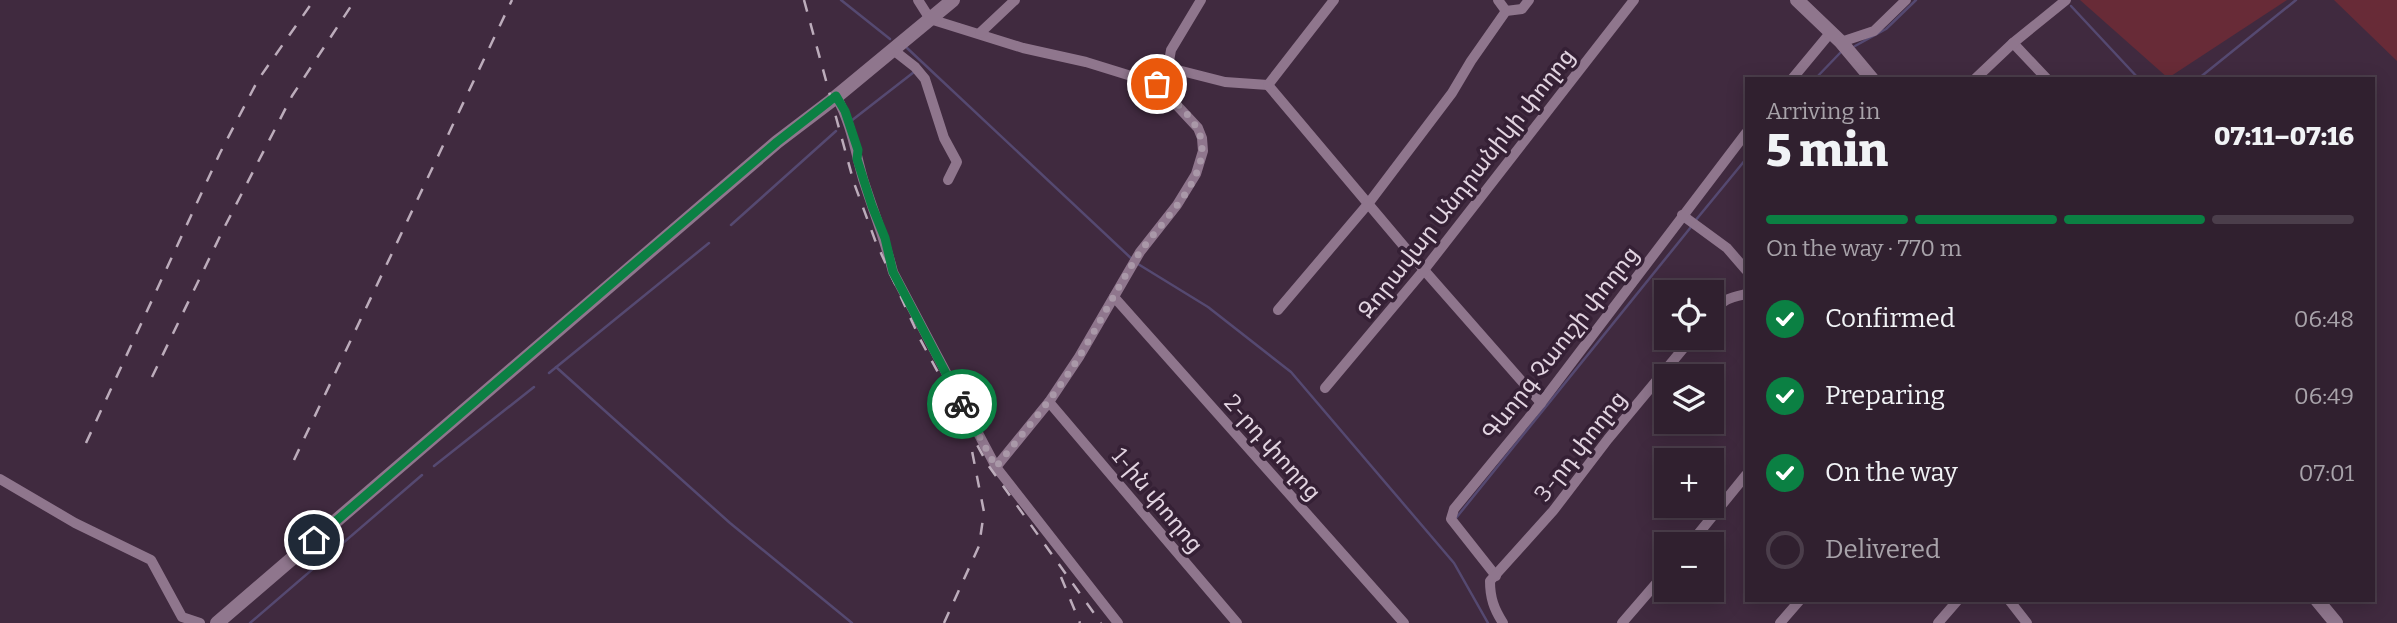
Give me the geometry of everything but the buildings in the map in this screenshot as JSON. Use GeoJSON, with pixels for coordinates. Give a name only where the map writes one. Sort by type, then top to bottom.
{"type":"FeatureCollection","features":[{"type":"Feature","properties":{"kind":"main road"},"geometry":{"type":"LineString","coordinates":[[217,623],[777,142],[953,0]]}},
{"type":"Feature","properties":{"kind":"main road"},"geometry":{"type":"LineString","coordinates":[[1797,0],[1836,37],[1870,77]]}},
{"type":"Feature","properties":{"kind":"main road"},"geometry":{"type":"LineString","coordinates":[[2319,602],[2336,623]]}},
{"type":"Feature","properties":{"kind":"street"},"geometry":{"type":"LineString","coordinates":[[918,0],[930,19],[1023,48],[1086,62],[1157,84],[1198,128],[1202,138],[1203,151],[1196,174],[1177,205],[1140,252],[1079,357],[1049,402],[996,467]]}},
{"type":"Feature","properties":{"kind":"street"},"geometry":{"type":"LineString","coordinates":[[980,33],[1015,0]]}},
{"type":"Feature","properties":{"kind":"street"},"geometry":{"type":"LineString","coordinates":[[1168,67],[1171,50],[1201,0]]}},
{"type":"Feature","properties":{"kind":"street"},"geometry":{"type":"LineString","coordinates":[[1268,85],[1334,0]]}},
{"type":"Feature","properties":{"kind":"street"},"geometry":{"type":"LineString","coordinates":[[1499,0],[1506,12]]}},
{"type":"Feature","properties":{"kind":"street"},"geometry":{"type":"LineString","coordinates":[[1278,310],[1368,204],[1452,93],[1506,12],[1522,9],[1529,0]]}},
{"type":"Feature","properties":{"kind":"street","name":"Զորավար Անդրանիկի փողոց"},"geometry":{"type":"LineString","coordinates":[[1325,388],[1424,270],[1634,0]]}},
{"type":"Feature","properties":{"kind":"street"},"geometry":{"type":"LineString","coordinates":[[1794,77],[1836,37],[1874,31],[1906,0]]}},
{"type":"Feature","properties":{"kind":"street"},"geometry":{"type":"LineString","coordinates":[[1977,77],[2013,43],[2066,0]]}},
{"type":"Feature","properties":{"kind":"street"},"geometry":{"type":"LineString","coordinates":[[2013,43],[2045,77]]}},
{"type":"Feature","properties":{"kind":"street"},"geometry":{"type":"LineString","coordinates":[[892,50],[915,67],[925,79],[944,138],[957,162],[948,180]]}},
{"type":"Feature","properties":{"kind":"street"},"geometry":{"type":"LineString","coordinates":[[1157,84],[1162,66],[1225,82],[1268,85],[1424,270],[1541,403]]}},
{"type":"Feature","properties":{"kind":"street"},"geometry":{"type":"LineString","coordinates":[[836,96],[845,111],[858,150],[857,159],[885,238],[893,272],[996,467],[1118,623]]}},
{"type":"Feature","properties":{"kind":"street","name":"Գևորգ Չաուշի փողոց"},"geometry":{"type":"LineString","coordinates":[[1496,576],[1451,519],[1454,509],[1541,403],[1745,134]]}},
{"type":"Feature","properties":{"kind":"street"},"geometry":{"type":"LineString","coordinates":[[1682,215],[1727,248],[1745,269]]}},
{"type":"Feature","properties":{"kind":"street"},"geometry":{"type":"LineString","coordinates":[[1724,300],[1732,295],[1745,296]]}},
{"type":"Feature","properties":{"kind":"street","name":"2-րդ փողոց"},"geometry":{"type":"LineString","coordinates":[[1114,297],[1404,623]]}},
{"type":"Feature","properties":{"kind":"street","name":"3-րդ փողոց"},"geometry":{"type":"LineString","coordinates":[[1496,576],[1553,511],[1608,439],[1682,350]]}},
{"type":"Feature","properties":{"kind":"street","name":"1-ին փողոց"},"geometry":{"type":"LineString","coordinates":[[1049,402],[1237,623]]}},
{"type":"Feature","properties":{"kind":"street"},"geometry":{"type":"LineString","coordinates":[[1700,532],[1745,476]]}},
{"type":"Feature","properties":{"kind":"street"},"geometry":{"type":"LineString","coordinates":[[0,480],[75,523],[151,560],[182,617],[200,623]]}},
{"type":"Feature","properties":{"kind":"street"},"geometry":{"type":"LineString","coordinates":[[1496,576],[1490,581],[1490,596],[1503,623]]}},
{"type":"Feature","properties":{"kind":"street"},"geometry":{"type":"LineString","coordinates":[[1622,623],[1654,586]]}},
{"type":"Feature","properties":{"kind":"street"},"geometry":{"type":"LineString","coordinates":[[1780,623],[1798,602]]}},
{"type":"Feature","properties":{"kind":"street"},"geometry":{"type":"LineString","coordinates":[[1938,623],[1956,602]]}},
{"type":"Feature","properties":{"kind":"street"},"geometry":{"type":"LineString","coordinates":[[2011,602],[2027,623]]}},
{"type":"Feature","properties":{"kind":"shaded area"},"geometry":{"type":"Polygon","coordinates":[[[2080,0],[2287,0],[2170,77],[2080,0]]]}},
{"type":"Feature","properties":{"kind":"shaded area"},"geometry":{"type":"Polygon","coordinates":[[[2334,0],[2397,0],[2397,61],[2334,0]]]}},
{"type":"Feature","properties":{"kind":"waterway"},"geometry":{"type":"LineString","coordinates":[[841,0],[890,39]]}},
{"type":"Feature","properties":{"kind":"waterway"},"geometry":{"type":"LineString","coordinates":[[1855,46],[1886,29],[1916,0]]}},
{"type":"Feature","properties":{"kind":"waterway"},"geometry":{"type":"LineString","coordinates":[[2200,77],[2296,0]]}},
{"type":"Feature","properties":{"kind":"waterway"},"geometry":{"type":"LineString","coordinates":[[2071,6],[2137,77]]}},
{"type":"Feature","properties":{"kind":"waterway"},"geometry":{"type":"LineString","coordinates":[[907,48],[1133,260]]}},
{"type":"Feature","properties":{"kind":"waterway"},"geometry":{"type":"LineString","coordinates":[[1817,77],[1840,53]]}},
{"type":"Feature","properties":{"kind":"waterway"},"geometry":{"type":"LineString","coordinates":[[851,121],[914,72]]}},
{"type":"Feature","properties":{"kind":"waterway"},"geometry":{"type":"LineString","coordinates":[[731,225],[836,131]]}},
{"type":"Feature","properties":{"kind":"waterway"},"geometry":{"type":"LineString","coordinates":[[1695,221],[1745,160]]}},
{"type":"Feature","properties":{"kind":"waterway"},"geometry":{"type":"LineString","coordinates":[[1456,518],[1691,227]]}},
{"type":"Feature","properties":{"kind":"waterway"},"geometry":{"type":"LineString","coordinates":[[549,373],[709,243]]}},
{"type":"Feature","properties":{"kind":"waterway"},"geometry":{"type":"LineString","coordinates":[[1138,264],[1208,307],[1291,372],[1454,563],[1488,623]]}},
{"type":"Feature","properties":{"kind":"waterway"},"geometry":{"type":"LineString","coordinates":[[556,367],[730,523],[852,623]]}},
{"type":"Feature","properties":{"kind":"waterway"},"geometry":{"type":"LineString","coordinates":[[434,466],[534,387]]}},
{"type":"Feature","properties":{"kind":"waterway"},"geometry":{"type":"LineString","coordinates":[[250,623],[422,475]]}},
{"type":"Feature","properties":{"kind":"railway"},"geometry":{"type":"LineString","coordinates":[[86,443],[220,153],[258,80],[314,0]]}},
{"type":"Feature","properties":{"kind":"railway"},"geometry":{"type":"LineString","coordinates":[[152,377],[292,96],[355,0]]}},
{"type":"Feature","properties":{"kind":"railway"},"geometry":{"type":"LineString","coordinates":[[294,460],[512,0]]}},
{"type":"Feature","properties":{"kind":"railway"},"geometry":{"type":"LineString","coordinates":[[804,0],[854,183],[875,240],[920,339],[988,465],[1101,623]]}},
{"type":"Feature","properties":{"kind":"railway"},"geometry":{"type":"LineString","coordinates":[[944,623],[979,546],[984,512],[971,446]]}},
{"type":"Feature","properties":{"kind":"railway"},"geometry":{"type":"LineString","coordinates":[[1061,577],[1080,623]]}},
{"type":"Feature","properties":{"kind":"way so far"},"geometry":{"type":"LineString","coordinates":[[962,404],[996,467],[1049,402],[1079,357],[1140,252],[1177,205],[1196,174],[1203,151],[1198,128],[1157,84]]}},
{"type":"Feature","properties":{"kind":"route"},"geometry":{"type":"LineString","coordinates":[[314,540],[525,356],[777,142],[836,96],[845,111],[858,150],[857,159],[885,238],[893,272],[962,404]]}}]}
